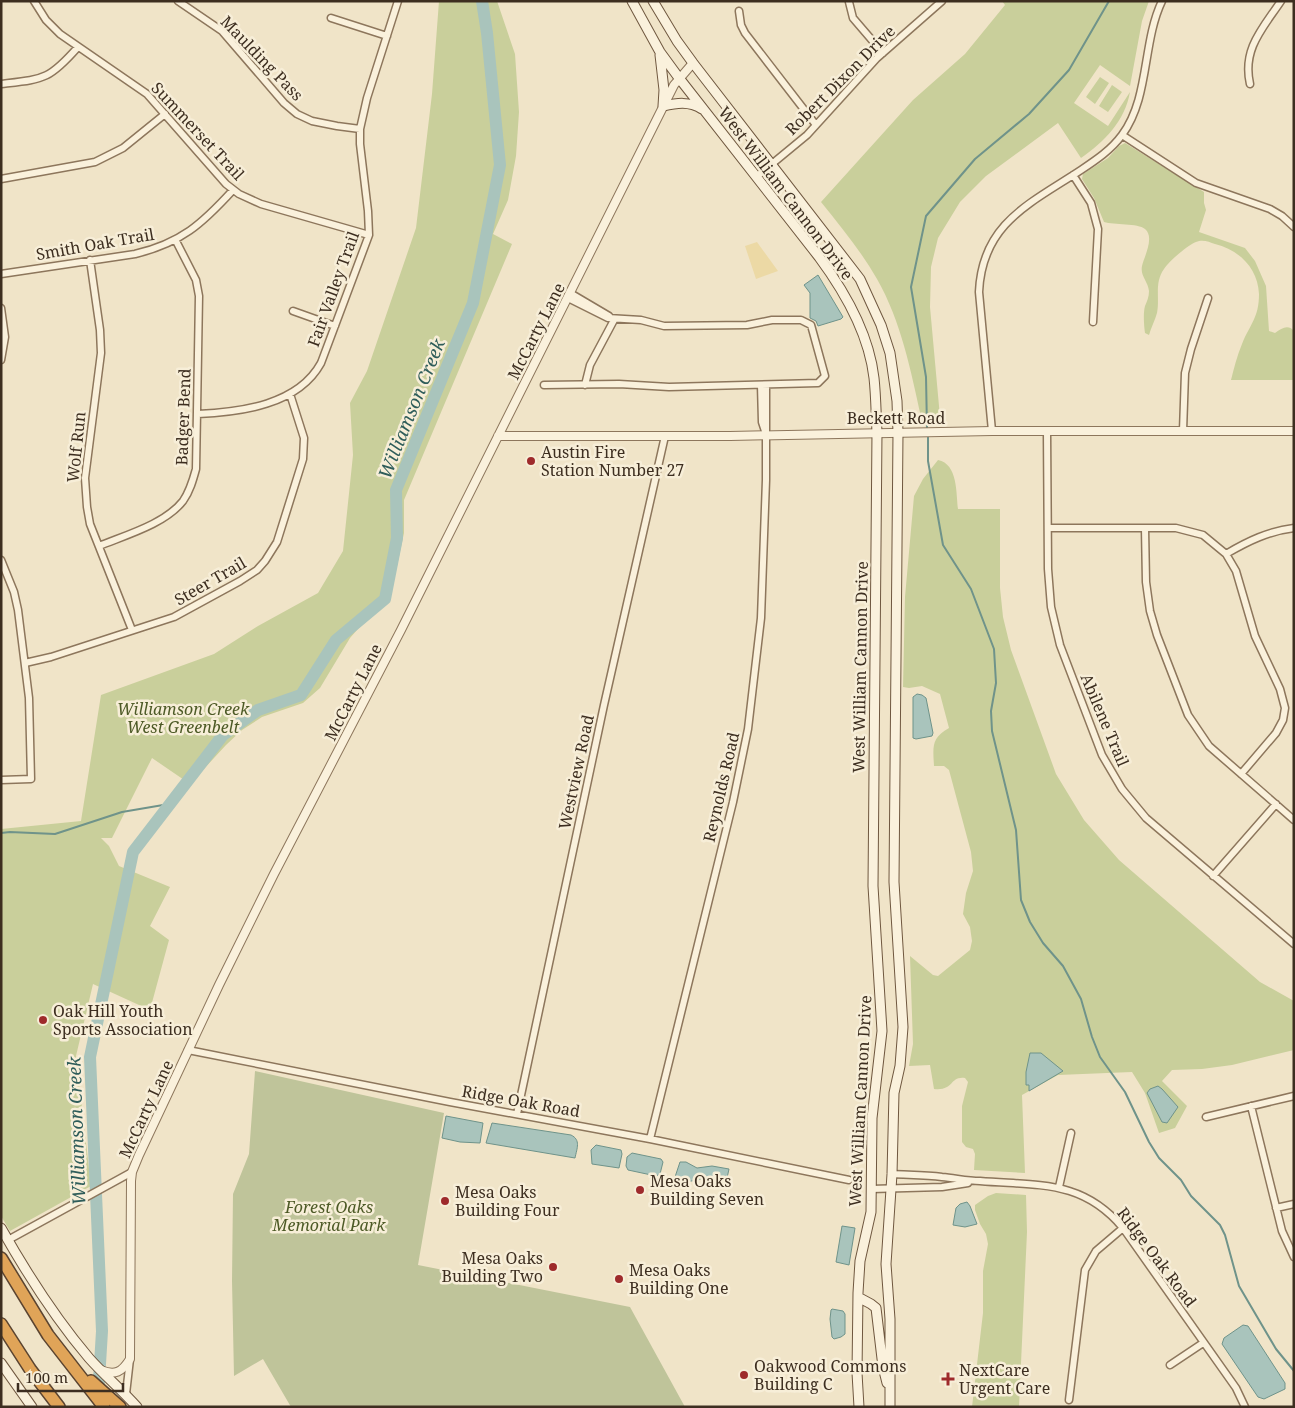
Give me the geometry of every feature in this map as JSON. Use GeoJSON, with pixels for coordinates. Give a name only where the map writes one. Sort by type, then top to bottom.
{"type":"FeatureCollection","features":[{"type":"Feature","properties":{"kind":"highway"},"geometry":{"type":"LineString","coordinates":[[1,1258],[48,1335],[104,1407]]}},
{"type":"Feature","properties":{"kind":"highway"},"geometry":{"type":"LineString","coordinates":[[1,1324],[30,1369],[59,1407]]}},
{"type":"Feature","properties":{"kind":"highway"},"geometry":{"type":"LineString","coordinates":[[67,1360],[119,1406]]}},
{"type":"Feature","properties":{"kind":"main road","name":"West William Cannon Drive"},"geometry":{"type":"LineString","coordinates":[[632,1],[660,52],[678,78],[707,112],[829,270],[850,304],[868,349],[874,377],[877,432],[873,886],[882,1031],[872,1118],[871,1212],[860,1261],[857,1380],[859,1407]]}},
{"type":"Feature","properties":{"kind":"main road","name":"West William Cannon Drive"},"geometry":{"type":"LineString","coordinates":[[653,1],[677,41],[693,63],[860,279],[881,324],[890,353],[896,394],[898,432],[894,882],[903,1027],[900,1066],[894,1092],[892,1188],[886,1264],[890,1319],[890,1407]]}},
{"type":"Feature","properties":{"kind":"main road"},"geometry":{"type":"LineString","coordinates":[[660,52],[664,90],[663,106],[675,103],[690,104],[707,112]]}},
{"type":"Feature","properties":{"kind":"main road"},"geometry":{"type":"LineString","coordinates":[[1,1228],[38,1290],[77,1343],[137,1407]]}},
{"type":"Feature","properties":{"kind":"main road"},"geometry":{"type":"LineString","coordinates":[[858,1297],[876,1308],[882,1367],[890,1390]]}},
{"type":"Feature","properties":{"kind":"main road"},"geometry":{"type":"LineString","coordinates":[[1,1363],[32,1407]]}},
{"type":"Feature","properties":{"kind":"street","name":"Summerset Trail"},"geometry":{"type":"LineString","coordinates":[[34,1],[51,26],[60,34],[147,94],[233,190],[261,204],[369,235]]}},
{"type":"Feature","properties":{"kind":"street","name":"Maulding Pass"},"geometry":{"type":"LineString","coordinates":[[178,1],[222,31],[284,103],[297,114],[312,121],[360,129]]}},
{"type":"Feature","properties":{"kind":"street","name":"Fair Valley Trail"},"geometry":{"type":"LineString","coordinates":[[198,414],[242,411],[290,394],[302,386],[316,372],[321,363],[369,235],[360,129],[398,1]]}},
{"type":"Feature","properties":{"kind":"street","name":"Robert Dixon Drive"},"geometry":{"type":"LineString","coordinates":[[756,177],[816,125],[883,52],[942,1]]}},
{"type":"Feature","properties":{"kind":"street"},"geometry":{"type":"LineString","coordinates":[[992,431],[980,300],[983,264],[996,235],[1007,221],[1019,210],[1102,155],[1122,135],[1138,100],[1152,27],[1162,1]]}},
{"type":"Feature","properties":{"kind":"street"},"geometry":{"type":"LineString","coordinates":[[1250,84],[1248,69],[1251,48],[1281,1]]}},
{"type":"Feature","properties":{"kind":"street"},"geometry":{"type":"LineString","coordinates":[[850,2],[853,18],[883,52]]}},
{"type":"Feature","properties":{"kind":"street"},"geometry":{"type":"LineString","coordinates":[[740,10],[741,25],[745,33],[816,125]]}},
{"type":"Feature","properties":{"kind":"street"},"geometry":{"type":"LineString","coordinates":[[331,18],[387,36]]}},
{"type":"Feature","properties":{"kind":"street"},"geometry":{"type":"LineString","coordinates":[[1,84],[43,78],[62,65],[78,47]]}},
{"type":"Feature","properties":{"kind":"street","name":"McCarty Lane"},"geometry":{"type":"LineString","coordinates":[[126,1394],[130,1359],[130,1181],[132,1172],[188,1050],[274,874],[401,630],[663,106],[678,78],[693,63]]}},
{"type":"Feature","properties":{"kind":"street"},"geometry":{"type":"LineString","coordinates":[[1,179],[96,162],[123,148],[165,114]]}},
{"type":"Feature","properties":{"kind":"street"},"geometry":{"type":"LineString","coordinates":[[1122,135],[1189,179],[1270,209],[1282,216],[1294,227]]}},
{"type":"Feature","properties":{"kind":"street"},"geometry":{"type":"LineString","coordinates":[[1073,175],[1091,203],[1098,229],[1093,322]]}},
{"type":"Feature","properties":{"kind":"street","name":"Smith Oak Trail"},"geometry":{"type":"LineString","coordinates":[[1,274],[157,249],[176,241],[194,227],[233,190]]}},
{"type":"Feature","properties":{"kind":"street","name":"Badger Bend"},"geometry":{"type":"LineString","coordinates":[[99,546],[161,519],[171,512],[184,499],[191,486],[196,469],[198,286],[176,241]]}},
{"type":"Feature","properties":{"kind":"street","name":"Wolf Run"},"geometry":{"type":"LineString","coordinates":[[90,260],[100,330],[101,353],[85,478],[85,493],[90,524],[132,630]]}},
{"type":"Feature","properties":{"kind":"street"},"geometry":{"type":"LineString","coordinates":[[544,385],[619,384],[669,387],[818,383],[823,380],[826,373],[811,325],[808,322],[801,320],[772,320],[748,325],[664,326],[641,320],[614,320],[601,310],[569,295]]}},
{"type":"Feature","properties":{"kind":"street"},"geometry":{"type":"LineString","coordinates":[[1182,431],[1185,373],[1208,298]]}},
{"type":"Feature","properties":{"kind":"street"},"geometry":{"type":"LineString","coordinates":[[1,308],[5,337],[1,360]]}},
{"type":"Feature","properties":{"kind":"street"},"geometry":{"type":"LineString","coordinates":[[293,311],[335,326]]}},
{"type":"Feature","properties":{"kind":"street"},"geometry":{"type":"LineString","coordinates":[[585,385],[590,365],[614,320]]}},
{"type":"Feature","properties":{"kind":"street","name":"Reynolds Road"},"geometry":{"type":"LineString","coordinates":[[650,1139],[733,802],[748,729],[761,618],[767,434],[764,385]]}},
{"type":"Feature","properties":{"kind":"street","name":"Steer Trail"},"geometry":{"type":"LineString","coordinates":[[25,663],[52,657],[174,617],[257,570],[277,542],[303,459],[304,438],[290,394]]}},
{"type":"Feature","properties":{"kind":"street","name":"Beckett Road"},"geometry":{"type":"LineString","coordinates":[[498,436],[665,436],[992,431],[1294,431]]}},
{"type":"Feature","properties":{"kind":"street","name":"Abilene Trail"},"geometry":{"type":"LineString","coordinates":[[1048,431],[1049,594],[1056,633],[1102,755],[1122,789],[1156,827],[1294,944]]}},
{"type":"Feature","properties":{"kind":"street","name":"Westview Road"},"geometry":{"type":"LineString","coordinates":[[517,1114],[604,705],[665,436]]}},
{"type":"Feature","properties":{"kind":"street"},"geometry":{"type":"LineString","coordinates":[[1048,528],[1176,528],[1194,532],[1209,540],[1226,554],[1236,571],[1255,636],[1280,689],[1285,708],[1283,720],[1276,733],[1241,774]]}},
{"type":"Feature","properties":{"kind":"street"},"geometry":{"type":"LineString","coordinates":[[1145,528],[1146,582],[1150,611],[1183,703],[1200,735],[1209,746],[1294,820]]}},
{"type":"Feature","properties":{"kind":"street"},"geometry":{"type":"LineString","coordinates":[[1226,554],[1259,537],[1275,531],[1294,528]]}},
{"type":"Feature","properties":{"kind":"street"},"geometry":{"type":"LineString","coordinates":[[1,560],[16,600],[25,663],[29,698],[31,779],[1,780]]}},
{"type":"Feature","properties":{"kind":"street"},"geometry":{"type":"LineString","coordinates":[[1213,876],[1276,804]]}},
{"type":"Feature","properties":{"kind":"street","name":"Ridge Oak Road"},"geometry":{"type":"LineString","coordinates":[[188,1050],[650,1139],[849,1180]]}},
{"type":"Feature","properties":{"kind":"street"},"geometry":{"type":"LineString","coordinates":[[1206,1117],[1294,1096]]}},
{"type":"Feature","properties":{"kind":"street"},"geometry":{"type":"LineString","coordinates":[[1251,1106],[1282,1231],[1294,1257]]}},
{"type":"Feature","properties":{"kind":"street"},"geometry":{"type":"LineString","coordinates":[[1059,1187],[1071,1133]]}},
{"type":"Feature","properties":{"kind":"street"},"geometry":{"type":"LineString","coordinates":[[8,1240],[132,1172]]}},
{"type":"Feature","properties":{"kind":"street","name":"Ridge Oak Road"},"geometry":{"type":"LineString","coordinates":[[892,1174],[1059,1187],[1096,1204],[1113,1216],[1123,1228],[1236,1388],[1245,1407]]}},
{"type":"Feature","properties":{"kind":"street","name":"Ridge Oak Road"},"geometry":{"type":"LineString","coordinates":[[871,1189],[942,1187],[977,1181]]}},
{"type":"Feature","properties":{"kind":"street"},"geometry":{"type":"LineString","coordinates":[[1276,1208],[1294,1204]]}},
{"type":"Feature","properties":{"kind":"street"},"geometry":{"type":"LineString","coordinates":[[1069,1400],[1085,1270],[1096,1251],[1123,1228]]}},
{"type":"Feature","properties":{"kind":"street"},"geometry":{"type":"LineString","coordinates":[[1170,1365],[1203,1342]]}},
{"type":"Feature","properties":{"kind":"street"},"geometry":{"type":"LineString","coordinates":[[100,1369],[108,1373],[115,1373],[125,1367],[130,1359]]}},
{"type":"Feature","properties":{"kind":"green space","name":"Williamson Creek West Greenbelt"},"geometry":{"type":"Polygon","coordinates":[[[439,1],[497,1],[515,54],[519,112],[516,156],[508,200],[493,234],[512,244],[404,500],[404,533],[397,566],[384,599],[350,638],[320,688],[303,703],[262,717],[242,730],[190,784],[152,758],[112,838],[101,838],[109,846],[119,866],[170,887],[150,926],[169,940],[150,1010],[93,984],[76,1056],[91,1186],[10,1231],[1,1216],[1,829],[81,821],[101,695],[214,654],[258,626],[318,593],[343,551],[353,455],[350,403],[367,371],[416,228],[432,94],[439,1]]]}},
{"type":"Feature","properties":{"kind":"green space"},"geometry":{"type":"Polygon","coordinates":[[[1002,1],[1149,1],[1142,21],[1130,86],[1100,65],[1074,103],[1108,126],[1130,92],[1123,112],[1105,138],[1081,158],[1058,123],[986,176],[960,202],[938,238],[931,267],[930,307],[940,417],[921,417],[904,346],[893,312],[877,279],[864,259],[821,202],[913,100],[965,54],[1005,5],[1002,1]]]}},
{"type":"Feature","properties":{"kind":"green space"},"geometry":{"type":"Polygon","coordinates":[[[1100,77],[1109,83],[1095,104],[1086,97],[1100,77]]]}},
{"type":"Feature","properties":{"kind":"green space"},"geometry":{"type":"Polygon","coordinates":[[[1112,85],[1122,92],[1108,112],[1099,106],[1112,85]]]}},
{"type":"Feature","properties":{"kind":"green space"},"geometry":{"type":"Polygon","coordinates":[[[1125,143],[1204,192],[1206,210],[1199,232],[1245,248],[1255,261],[1266,286],[1269,331],[1275,333],[1287,327],[1294,331],[1294,380],[1231,380],[1240,348],[1254,320],[1259,302],[1259,294],[1258,285],[1251,268],[1239,256],[1224,247],[1208,242],[1196,242],[1166,266],[1161,274],[1158,285],[1157,313],[1149,335],[1145,333],[1144,312],[1149,291],[1143,276],[1142,266],[1149,242],[1148,233],[1142,227],[1104,222],[1094,198],[1082,179],[1083,174],[1108,158],[1119,146],[1125,143]]]}},
{"type":"Feature","properties":{"kind":"green space"},"geometry":{"type":"Polygon","coordinates":[[[938,460],[945,463],[953,473],[958,509],[1000,509],[1000,588],[1003,617],[1011,650],[1056,774],[1084,820],[1119,860],[1260,982],[1294,1001],[1294,1050],[1232,1065],[1172,1070],[1162,1081],[1187,1106],[1175,1128],[1159,1133],[1145,1093],[1132,1072],[1058,1075],[1022,1095],[1025,1173],[974,1170],[975,1154],[973,1149],[966,1147],[962,1142],[962,1106],[968,1082],[965,1078],[960,1078],[945,1088],[934,1089],[930,1065],[909,1066],[913,1044],[910,956],[933,975],[938,976],[970,950],[972,941],[970,927],[963,914],[966,893],[973,871],[971,852],[949,770],[944,766],[934,766],[934,744],[939,735],[949,728],[940,694],[922,686],[903,687],[905,597],[914,496],[923,479],[938,460]]]}},
{"type":"Feature","properties":{"kind":"green space","name":"Forest Oaks Memorial Park"},"geometry":{"type":"Polygon","coordinates":[[[255,1071],[444,1113],[418,1265],[630,1307],[685,1407],[291,1407],[263,1359],[234,1376],[233,1194],[249,1154],[255,1071]]]}},
{"type":"Feature","properties":{"kind":"green space"},"geometry":{"type":"Polygon","coordinates":[[[996,1193],[1026,1195],[1027,1232],[1019,1407],[972,1407],[983,1313],[983,1271],[988,1244],[986,1234],[975,1210],[975,1205],[996,1193]]]}},
{"type":"Feature","properties":{"kind":"sand"},"geometry":{"type":"Polygon","coordinates":[[[757,242],[778,271],[756,279],[745,246],[757,242]]]}},
{"type":"Feature","properties":{"kind":"water"},"geometry":{"type":"Polygon","coordinates":[[[818,275],[843,317],[818,326],[816,321],[810,318],[810,293],[804,285],[818,275]]]}},
{"type":"Feature","properties":{"kind":"water"},"geometry":{"type":"Polygon","coordinates":[[[917,694],[926,698],[933,733],[932,736],[916,739],[913,738],[913,697],[917,694]]]}},
{"type":"Feature","properties":{"kind":"water"},"geometry":{"type":"Polygon","coordinates":[[[1030,1053],[1041,1053],[1063,1071],[1029,1091],[1029,1085],[1026,1085],[1026,1072],[1030,1053]]]}},
{"type":"Feature","properties":{"kind":"water"},"geometry":{"type":"Polygon","coordinates":[[[1158,1086],[1178,1107],[1167,1123],[1162,1122],[1147,1093],[1150,1089],[1158,1086]]]}},
{"type":"Feature","properties":{"kind":"water"},"geometry":{"type":"Polygon","coordinates":[[[446,1116],[483,1123],[480,1143],[460,1142],[442,1138],[446,1116]]]}},
{"type":"Feature","properties":{"kind":"water"},"geometry":{"type":"Polygon","coordinates":[[[492,1123],[571,1135],[577,1142],[575,1158],[486,1143],[492,1123]]]}},
{"type":"Feature","properties":{"kind":"water"},"geometry":{"type":"Polygon","coordinates":[[[596,1145],[621,1150],[619,1168],[592,1164],[591,1150],[596,1145]]]}},
{"type":"Feature","properties":{"kind":"water"},"geometry":{"type":"Polygon","coordinates":[[[632,1153],[661,1159],[663,1162],[660,1174],[656,1176],[628,1170],[626,1166],[627,1157],[632,1153]]]}},
{"type":"Feature","properties":{"kind":"water"},"geometry":{"type":"Polygon","coordinates":[[[680,1162],[686,1162],[697,1168],[712,1166],[729,1169],[725,1187],[712,1187],[701,1179],[681,1181],[675,1177],[680,1162]]]}},
{"type":"Feature","properties":{"kind":"water"},"geometry":{"type":"Polygon","coordinates":[[[967,1202],[977,1224],[965,1227],[953,1225],[956,1208],[960,1204],[967,1202]]]}},
{"type":"Feature","properties":{"kind":"water"},"geometry":{"type":"Polygon","coordinates":[[[842,1226],[855,1228],[849,1265],[836,1262],[842,1226]]]}},
{"type":"Feature","properties":{"kind":"water"},"geometry":{"type":"Polygon","coordinates":[[[832,1309],[843,1311],[845,1314],[845,1334],[834,1339],[832,1337],[830,1319],[832,1309]]]}},
{"type":"Feature","properties":{"kind":"water"},"geometry":{"type":"Polygon","coordinates":[[[1243,1325],[1248,1326],[1285,1383],[1285,1389],[1264,1399],[1258,1397],[1222,1344],[1224,1338],[1243,1325]]]}},
{"type":"Feature","properties":{"kind":"waterway","name":"Williamson Creek"},"geometry":{"type":"LineString","coordinates":[[98,1397],[102,1331],[90,1057],[133,852],[223,735],[258,710],[301,695],[336,640],[385,599],[397,538],[396,490],[473,303],[500,165],[482,1]]}},
{"type":"Feature","properties":{"kind":"waterway"},"geometry":{"type":"LineString","coordinates":[[927,429],[926,377],[911,287],[926,216],[975,159],[1029,114],[1069,70],[1109,1]]}},
{"type":"Feature","properties":{"kind":"waterway"},"geometry":{"type":"LineString","coordinates":[[928,433],[928,461],[943,545],[971,589],[994,649],[996,683],[991,711],[992,731],[1016,830],[1021,900],[1030,922],[1043,943],[1063,966],[1081,999],[1100,1057],[1125,1092],[1149,1142],[1159,1158],[1181,1180],[1191,1196],[1220,1225],[1225,1235],[1239,1286],[1276,1349],[1294,1371]]}},
{"type":"Feature","properties":{"kind":"waterway"},"geometry":{"type":"LineString","coordinates":[[1,833],[55,834],[122,812],[169,804]]}},
{"type":"Feature","properties":{"kind":"place","name":"Austin Fire Station Number 27"},"geometry":{"type":"Point","coordinates":[531,461]}},
{"type":"Feature","properties":{"kind":"place","name":"Oak Hill Youth Sports Association"},"geometry":{"type":"Point","coordinates":[43,1020]}},
{"type":"Feature","properties":{"kind":"place","name":"Mesa Oaks Building Seven"},"geometry":{"type":"Point","coordinates":[640,1190]}},
{"type":"Feature","properties":{"kind":"place","name":"Mesa Oaks Building Four"},"geometry":{"type":"Point","coordinates":[445,1201]}},
{"type":"Feature","properties":{"kind":"place","name":"Mesa Oaks Building Two"},"geometry":{"type":"Point","coordinates":[553,1267]}},
{"type":"Feature","properties":{"kind":"place","name":"Mesa Oaks Building One"},"geometry":{"type":"Point","coordinates":[619,1279]}},
{"type":"Feature","properties":{"kind":"place","name":"Oakwood Commons Building C"},"geometry":{"type":"Point","coordinates":[744,1375]}},
{"type":"Feature","properties":{"kind":"place","name":"NextCare Urgent Care"},"geometry":{"type":"Point","coordinates":[948,1379]}}]}
